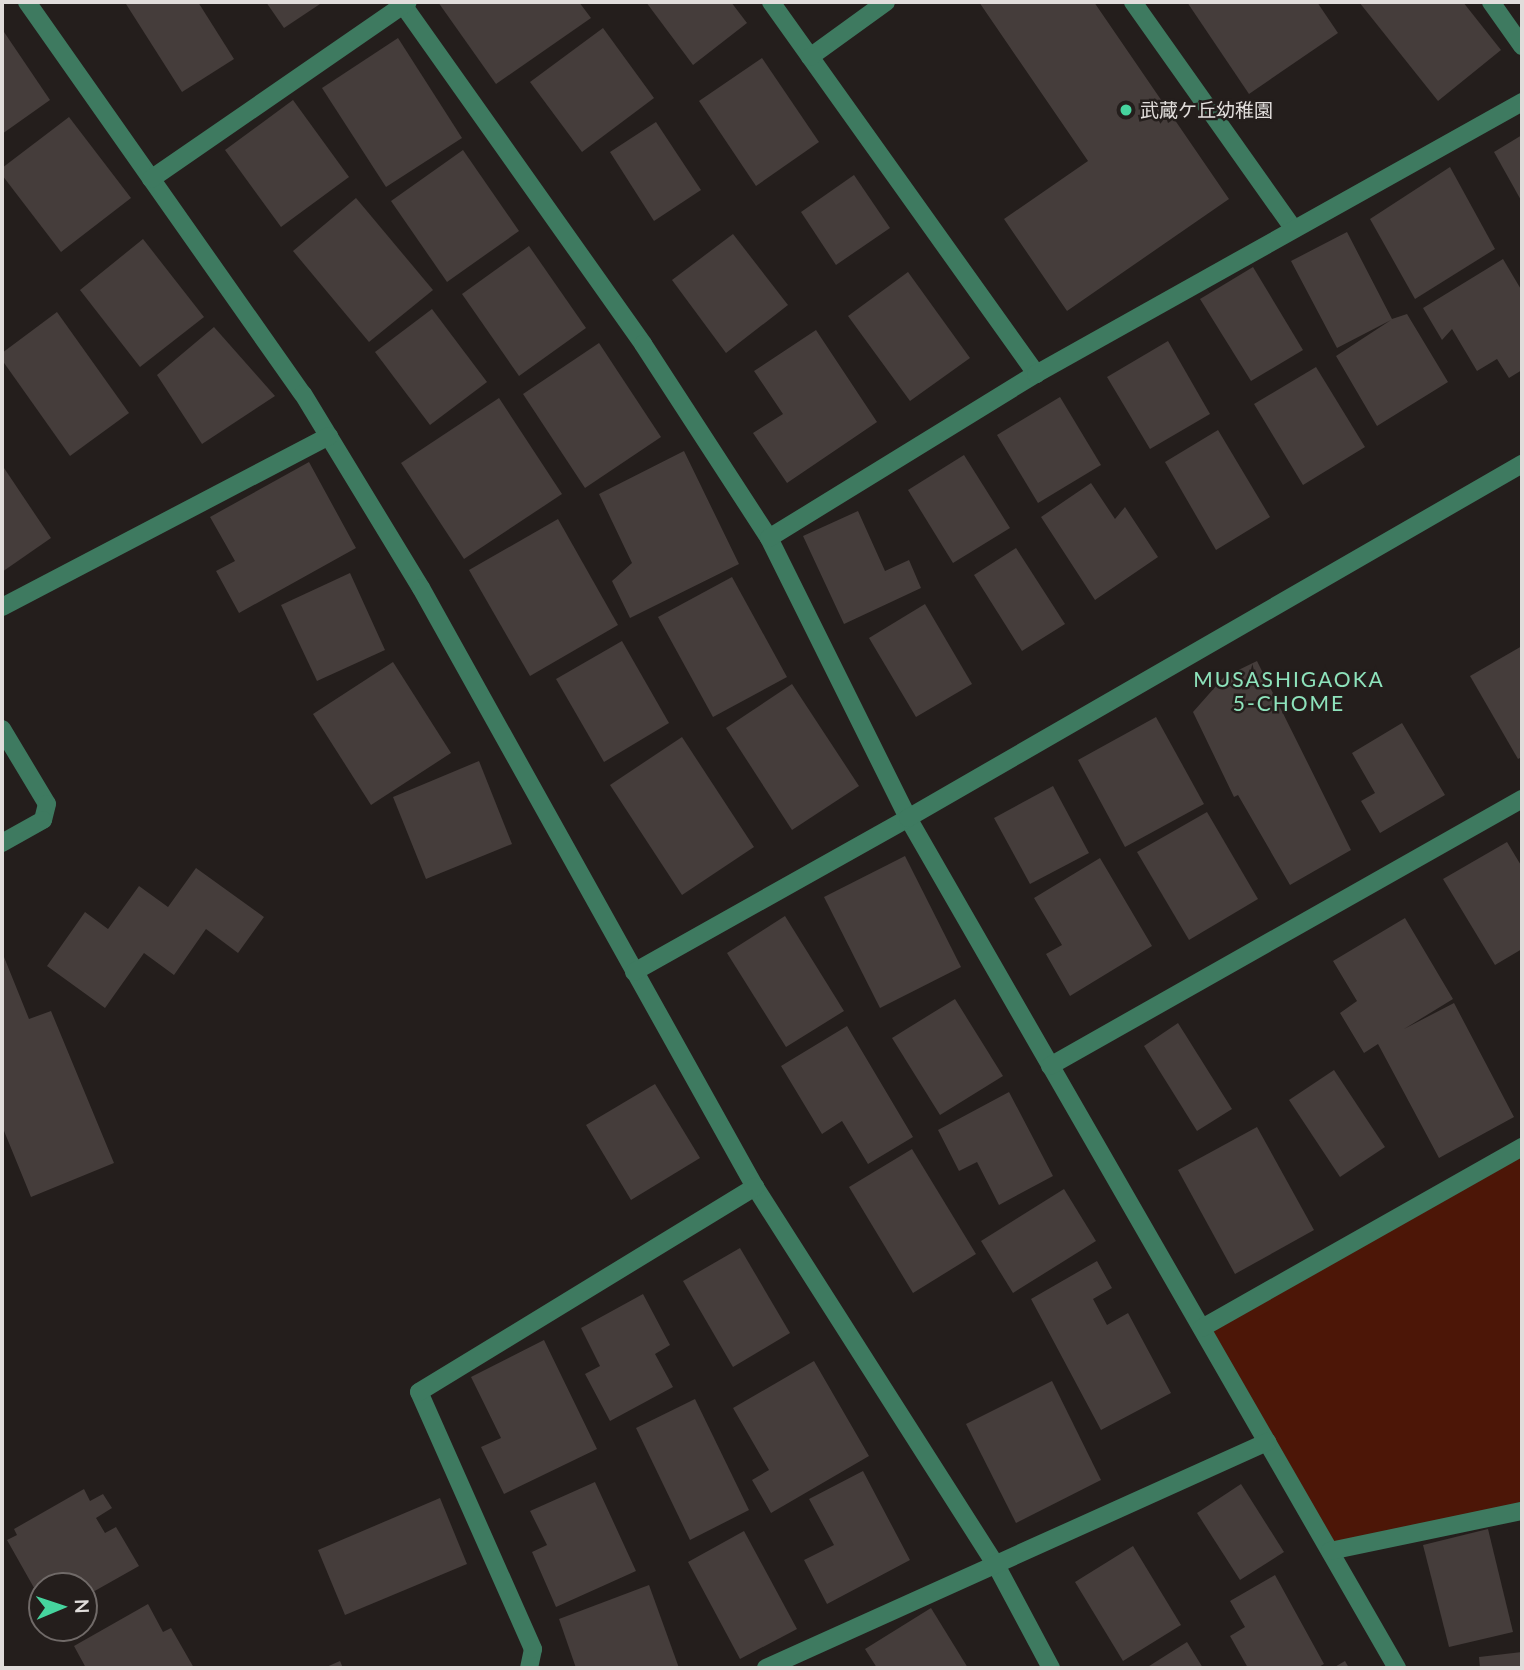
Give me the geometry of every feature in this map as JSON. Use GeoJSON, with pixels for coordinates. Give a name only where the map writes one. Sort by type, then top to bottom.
{"type":"FeatureCollection","features":[{"type":"Feature","properties":{"kind":"street"},"geometry":{"type":"LineString","coordinates":[[27,2],[303,394],[421,588],[755,1187],[996,1565],[1051,1668]]}},
{"type":"Feature","properties":{"kind":"street"},"geometry":{"type":"LineString","coordinates":[[771,2],[1035,374]]}},
{"type":"Feature","properties":{"kind":"street"},"geometry":{"type":"LineString","coordinates":[[810,57],[886,2]]}},
{"type":"Feature","properties":{"kind":"street"},"geometry":{"type":"LineString","coordinates":[[1133,2],[1294,229]]}},
{"type":"Feature","properties":{"kind":"street"},"geometry":{"type":"LineString","coordinates":[[1491,2],[1522,46]]}},
{"type":"Feature","properties":{"kind":"street"},"geometry":{"type":"LineString","coordinates":[[151,179],[404,3],[643,344],[769,538],[908,818],[1397,1668]]}},
{"type":"Feature","properties":{"kind":"street"},"geometry":{"type":"LineString","coordinates":[[769,538],[1035,374],[1522,102]]}},
{"type":"Feature","properties":{"kind":"street"},"geometry":{"type":"LineString","coordinates":[[2,607],[328,436]]}},
{"type":"Feature","properties":{"kind":"street"},"geometry":{"type":"LineString","coordinates":[[634,972],[908,818],[1522,464]]}},
{"type":"Feature","properties":{"kind":"street"},"geometry":{"type":"LineString","coordinates":[[2,729],[47,804],[43,820],[2,843]]}},
{"type":"Feature","properties":{"kind":"street"},"geometry":{"type":"LineString","coordinates":[[1050,1066],[1522,799]]}},
{"type":"Feature","properties":{"kind":"street"},"geometry":{"type":"LineString","coordinates":[[1202,1328],[1522,1147]]}},
{"type":"Feature","properties":{"kind":"street"},"geometry":{"type":"LineString","coordinates":[[529,1668],[533,1649],[419,1392],[755,1187]]}},
{"type":"Feature","properties":{"kind":"street"},"geometry":{"type":"LineString","coordinates":[[766,1668],[1267,1442]]}},
{"type":"Feature","properties":{"kind":"street"},"geometry":{"type":"LineString","coordinates":[[1330,1551],[1522,1511]]}},
{"type":"Feature","properties":{"kind":"shaded area"},"geometry":{"type":"Polygon","coordinates":[[[1522,1147],[1522,1511],[1330,1551],[1202,1328],[1522,1147]]]}},
{"type":"Feature","properties":{"kind":"building"},"geometry":{"type":"Polygon","coordinates":[[[198,2],[234,59],[182,92],[126,4],[198,2]]]}},
{"type":"Feature","properties":{"kind":"building"},"geometry":{"type":"Polygon","coordinates":[[[266,2],[323,2],[284,28],[266,2]]]}},
{"type":"Feature","properties":{"kind":"building"},"geometry":{"type":"Polygon","coordinates":[[[438,2],[579,2],[591,18],[496,84],[438,2]]]}},
{"type":"Feature","properties":{"kind":"building"},"geometry":{"type":"Polygon","coordinates":[[[646,2],[731,2],[747,23],[693,65],[646,2]]]}},
{"type":"Feature","properties":{"kind":"building"},"geometry":{"type":"Polygon","coordinates":[[[979,2],[1094,2],[1229,199],[1067,311],[1004,219],[1088,161],[979,2]]]}},
{"type":"Feature","properties":{"kind":"building"},"geometry":{"type":"Polygon","coordinates":[[[1187,2],[1317,2],[1338,33],[1249,94],[1187,2]]]}},
{"type":"Feature","properties":{"kind":"building"},"geometry":{"type":"Polygon","coordinates":[[[1359,2],[1463,2],[1501,50],[1438,101],[1359,2]]]}},
{"type":"Feature","properties":{"kind":"building"},"geometry":{"type":"Polygon","coordinates":[[[603,28],[654,98],[582,152],[530,82],[603,28]]]}},
{"type":"Feature","properties":{"kind":"building"},"geometry":{"type":"Polygon","coordinates":[[[2,29],[50,100],[2,134],[2,29]]]}},
{"type":"Feature","properties":{"kind":"building"},"geometry":{"type":"Polygon","coordinates":[[[398,38],[462,138],[386,187],[322,88],[398,38]]]}},
{"type":"Feature","properties":{"kind":"building"},"geometry":{"type":"Polygon","coordinates":[[[762,58],[819,142],[756,186],[699,101],[762,58]]]}},
{"type":"Feature","properties":{"kind":"building"},"geometry":{"type":"Polygon","coordinates":[[[293,100],[349,177],[281,227],[225,150],[293,100]]]}},
{"type":"Feature","properties":{"kind":"building"},"geometry":{"type":"Polygon","coordinates":[[[69,117],[131,198],[61,252],[2,175],[2,168],[69,117]]]}},
{"type":"Feature","properties":{"kind":"building"},"geometry":{"type":"Polygon","coordinates":[[[656,122],[701,190],[654,221],[610,152],[656,122]]]}},
{"type":"Feature","properties":{"kind":"building"},"geometry":{"type":"Polygon","coordinates":[[[1522,135],[1522,202],[1494,152],[1522,135]]]}},
{"type":"Feature","properties":{"kind":"building"},"geometry":{"type":"Polygon","coordinates":[[[463,150],[519,231],[447,282],[391,201],[463,150]]]}},
{"type":"Feature","properties":{"kind":"building"},"geometry":{"type":"Polygon","coordinates":[[[1450,167],[1495,249],[1415,299],[1370,219],[1450,167]]]}},
{"type":"Feature","properties":{"kind":"building"},"geometry":{"type":"Polygon","coordinates":[[[854,175],[890,228],[836,265],[801,212],[854,175]]]}},
{"type":"Feature","properties":{"kind":"building"},"geometry":{"type":"Polygon","coordinates":[[[356,198],[433,290],[369,342],[293,251],[356,198]]]}},
{"type":"Feature","properties":{"kind":"building"},"geometry":{"type":"Polygon","coordinates":[[[1347,232],[1392,319],[1407,314],[1448,382],[1377,426],[1336,356],[1391,320],[1337,348],[1291,261],[1347,232]]]}},
{"type":"Feature","properties":{"kind":"building"},"geometry":{"type":"Polygon","coordinates":[[[733,234],[788,305],[726,353],[672,280],[733,234]]]}},
{"type":"Feature","properties":{"kind":"building"},"geometry":{"type":"Polygon","coordinates":[[[143,239],[204,317],[140,367],[80,290],[143,239]]]}},
{"type":"Feature","properties":{"kind":"building"},"geometry":{"type":"Polygon","coordinates":[[[529,246],[586,328],[519,376],[462,294],[529,246]]]}},
{"type":"Feature","properties":{"kind":"building"},"geometry":{"type":"Polygon","coordinates":[[[1503,259],[1522,291],[1522,370],[1509,378],[1497,359],[1477,371],[1452,329],[1442,340],[1423,308],[1503,259]]]}},
{"type":"Feature","properties":{"kind":"building"},"geometry":{"type":"Polygon","coordinates":[[[1253,267],[1303,350],[1251,381],[1200,299],[1253,267]]]}},
{"type":"Feature","properties":{"kind":"building"},"geometry":{"type":"Polygon","coordinates":[[[908,272],[970,358],[910,401],[848,316],[908,272]]]}},
{"type":"Feature","properties":{"kind":"building"},"geometry":{"type":"Polygon","coordinates":[[[432,309],[487,382],[430,425],[375,352],[432,309]]]}},
{"type":"Feature","properties":{"kind":"building"},"geometry":{"type":"Polygon","coordinates":[[[57,312],[129,413],[70,456],[2,360],[2,353],[57,312]]]}},
{"type":"Feature","properties":{"kind":"building"},"geometry":{"type":"Polygon","coordinates":[[[214,327],[275,396],[202,444],[157,375],[214,327]]]}},
{"type":"Feature","properties":{"kind":"building"},"geometry":{"type":"Polygon","coordinates":[[[816,330],[877,422],[787,483],[753,433],[783,414],[754,371],[816,330]]]}},
{"type":"Feature","properties":{"kind":"building"},"geometry":{"type":"Polygon","coordinates":[[[1168,341],[1210,414],[1150,449],[1107,377],[1168,341]]]}},
{"type":"Feature","properties":{"kind":"building"},"geometry":{"type":"Polygon","coordinates":[[[599,343],[661,437],[585,488],[523,394],[599,343]]]}},
{"type":"Feature","properties":{"kind":"building"},"geometry":{"type":"Polygon","coordinates":[[[1316,367],[1365,447],[1303,485],[1254,404],[1316,367]]]}},
{"type":"Feature","properties":{"kind":"building"},"geometry":{"type":"Polygon","coordinates":[[[1060,397],[1101,465],[1038,503],[997,435],[1060,397]]]}},
{"type":"Feature","properties":{"kind":"building"},"geometry":{"type":"Polygon","coordinates":[[[499,398],[562,494],[464,559],[401,463],[499,398]]]}},
{"type":"Feature","properties":{"kind":"building"},"geometry":{"type":"Polygon","coordinates":[[[1218,430],[1270,517],[1216,550],[1165,462],[1218,430]]]}},
{"type":"Feature","properties":{"kind":"building"},"geometry":{"type":"Polygon","coordinates":[[[684,451],[739,564],[630,618],[612,581],[632,563],[599,494],[684,451]]]}},
{"type":"Feature","properties":{"kind":"building"},"geometry":{"type":"Polygon","coordinates":[[[964,455],[1010,528],[953,563],[908,490],[964,455]]]}},
{"type":"Feature","properties":{"kind":"building"},"geometry":{"type":"Polygon","coordinates":[[[309,462],[356,548],[239,613],[216,571],[235,561],[210,517],[309,462]]]}},
{"type":"Feature","properties":{"kind":"building"},"geometry":{"type":"Polygon","coordinates":[[[2,465],[51,538],[2,572],[2,465]]]}},
{"type":"Feature","properties":{"kind":"building"},"geometry":{"type":"Polygon","coordinates":[[[1091,483],[1115,519],[1125,507],[1158,557],[1095,600],[1041,517],[1091,483]]]}},
{"type":"Feature","properties":{"kind":"building"},"geometry":{"type":"Polygon","coordinates":[[[858,511],[885,571],[909,560],[921,588],[844,624],[803,536],[858,511]]]}},
{"type":"Feature","properties":{"kind":"building"},"geometry":{"type":"Polygon","coordinates":[[[558,519],[618,625],[530,676],[469,570],[558,519]]]}},
{"type":"Feature","properties":{"kind":"building"},"geometry":{"type":"Polygon","coordinates":[[[1016,548],[1065,624],[1022,651],[974,575],[1016,548]]]}},
{"type":"Feature","properties":{"kind":"building"},"geometry":{"type":"Polygon","coordinates":[[[350,573],[385,650],[317,681],[281,605],[350,573]]]}},
{"type":"Feature","properties":{"kind":"building"},"geometry":{"type":"Polygon","coordinates":[[[732,577],[787,677],[713,717],[658,617],[732,577]]]}},
{"type":"Feature","properties":{"kind":"building"},"geometry":{"type":"Polygon","coordinates":[[[925,604],[972,684],[916,717],[869,638],[925,604]]]}},
{"type":"Feature","properties":{"kind":"building"},"geometry":{"type":"Polygon","coordinates":[[[622,641],[669,723],[604,762],[556,679],[622,641]]]}},
{"type":"Feature","properties":{"kind":"building"},"geometry":{"type":"Polygon","coordinates":[[[1522,646],[1522,757],[1518,759],[1470,676],[1522,646]]]}},
{"type":"Feature","properties":{"kind":"building"},"geometry":{"type":"Polygon","coordinates":[[[1257,661],[1351,850],[1290,885],[1238,795],[1234,797],[1193,712],[1224,677],[1257,661]]]}},
{"type":"Feature","properties":{"kind":"building"},"geometry":{"type":"Polygon","coordinates":[[[393,662],[451,753],[371,805],[313,714],[393,662]]]}},
{"type":"Feature","properties":{"kind":"building"},"geometry":{"type":"Polygon","coordinates":[[[792,684],[859,786],[792,830],[726,728],[792,684]]]}},
{"type":"Feature","properties":{"kind":"building"},"geometry":{"type":"Polygon","coordinates":[[[1156,717],[1204,804],[1125,847],[1078,760],[1156,717]]]}},
{"type":"Feature","properties":{"kind":"building"},"geometry":{"type":"Polygon","coordinates":[[[1402,723],[1445,795],[1380,833],[1361,801],[1375,793],[1352,753],[1402,723]]]}},
{"type":"Feature","properties":{"kind":"building"},"geometry":{"type":"Polygon","coordinates":[[[682,737],[754,847],[682,895],[610,785],[682,737]]]}},
{"type":"Feature","properties":{"kind":"building"},"geometry":{"type":"Polygon","coordinates":[[[479,761],[512,844],[426,879],[393,797],[479,761]]]}},
{"type":"Feature","properties":{"kind":"building"},"geometry":{"type":"Polygon","coordinates":[[[1053,786],[1089,853],[1030,884],[994,818],[1053,786]]]}},
{"type":"Feature","properties":{"kind":"building"},"geometry":{"type":"Polygon","coordinates":[[[1207,812],[1258,899],[1189,940],[1137,852],[1207,812]]]}},
{"type":"Feature","properties":{"kind":"building"},"geometry":{"type":"Polygon","coordinates":[[[1507,842],[1522,867],[1522,949],[1495,965],[1443,879],[1507,842]]]}},
{"type":"Feature","properties":{"kind":"building"},"geometry":{"type":"Polygon","coordinates":[[[905,856],[961,967],[880,1008],[824,897],[905,856]]]}},
{"type":"Feature","properties":{"kind":"building"},"geometry":{"type":"Polygon","coordinates":[[[1100,858],[1152,946],[1070,996],[1046,954],[1062,945],[1034,898],[1100,858]]]}},
{"type":"Feature","properties":{"kind":"building"},"geometry":{"type":"Polygon","coordinates":[[[196,868],[264,917],[238,953],[206,929],[174,975],[144,953],[105,1008],[47,966],[85,912],[108,929],[139,886],[168,907],[196,868]]]}},
{"type":"Feature","properties":{"kind":"building"},"geometry":{"type":"Polygon","coordinates":[[[785,916],[844,1011],[786,1047],[727,953],[785,916]]]}},
{"type":"Feature","properties":{"kind":"building"},"geometry":{"type":"Polygon","coordinates":[[[1405,918],[1453,999],[1404,1029],[1454,1003],[1514,1117],[1439,1158],[1378,1044],[1364,1053],[1340,1013],[1357,1001],[1333,961],[1405,918]]]}},
{"type":"Feature","properties":{"kind":"building"},"geometry":{"type":"Polygon","coordinates":[[[2,952],[29,1019],[51,1011],[114,1163],[31,1197],[2,1126],[2,952]]]}},
{"type":"Feature","properties":{"kind":"building"},"geometry":{"type":"Polygon","coordinates":[[[955,999],[1003,1076],[940,1115],[892,1038],[955,999]]]}},
{"type":"Feature","properties":{"kind":"building"},"geometry":{"type":"Polygon","coordinates":[[[1178,1023],[1232,1109],[1197,1131],[1144,1046],[1178,1023]]]}},
{"type":"Feature","properties":{"kind":"building"},"geometry":{"type":"Polygon","coordinates":[[[847,1026],[913,1137],[868,1164],[842,1121],[822,1134],[781,1066],[847,1026]]]}},
{"type":"Feature","properties":{"kind":"building"},"geometry":{"type":"Polygon","coordinates":[[[1334,1070],[1385,1147],[1340,1177],[1289,1100],[1334,1070]]]}},
{"type":"Feature","properties":{"kind":"building"},"geometry":{"type":"Polygon","coordinates":[[[655,1084],[700,1158],[631,1200],[586,1125],[655,1084]]]}},
{"type":"Feature","properties":{"kind":"building"},"geometry":{"type":"Polygon","coordinates":[[[1009,1092],[1053,1176],[999,1205],[977,1162],[959,1171],[938,1130],[1009,1092]]]}},
{"type":"Feature","properties":{"kind":"building"},"geometry":{"type":"Polygon","coordinates":[[[1257,1127],[1314,1230],[1235,1274],[1178,1170],[1257,1127]]]}},
{"type":"Feature","properties":{"kind":"building"},"geometry":{"type":"Polygon","coordinates":[[[912,1149],[976,1254],[913,1293],[849,1187],[912,1149]]]}},
{"type":"Feature","properties":{"kind":"building"},"geometry":{"type":"Polygon","coordinates":[[[1064,1189],[1096,1241],[1013,1293],[981,1241],[1064,1189]]]}},
{"type":"Feature","properties":{"kind":"building"},"geometry":{"type":"Polygon","coordinates":[[[740,1248],[790,1333],[733,1367],[683,1281],[740,1248]]]}},
{"type":"Feature","properties":{"kind":"building"},"geometry":{"type":"Polygon","coordinates":[[[1097,1261],[1112,1288],[1093,1299],[1107,1325],[1128,1313],[1171,1393],[1101,1430],[1031,1299],[1097,1261]]]}},
{"type":"Feature","properties":{"kind":"building"},"geometry":{"type":"Polygon","coordinates":[[[643,1294],[670,1345],[655,1354],[673,1387],[610,1421],[585,1374],[600,1366],[581,1328],[643,1294]]]}},
{"type":"Feature","properties":{"kind":"building"},"geometry":{"type":"Polygon","coordinates":[[[544,1340],[597,1449],[504,1494],[481,1447],[501,1438],[471,1377],[544,1340]]]}},
{"type":"Feature","properties":{"kind":"building"},"geometry":{"type":"Polygon","coordinates":[[[814,1361],[869,1456],[771,1513],[752,1480],[769,1470],[733,1408],[814,1361]]]}},
{"type":"Feature","properties":{"kind":"building"},"geometry":{"type":"Polygon","coordinates":[[[1052,1381],[1101,1480],[1016,1523],[966,1424],[1052,1381]]]}},
{"type":"Feature","properties":{"kind":"building"},"geometry":{"type":"Polygon","coordinates":[[[695,1399],[749,1510],[690,1540],[636,1428],[695,1399]]]}},
{"type":"Feature","properties":{"kind":"building"},"geometry":{"type":"Polygon","coordinates":[[[863,1471],[910,1560],[827,1604],[804,1560],[834,1545],[809,1499],[863,1471]]]}},
{"type":"Feature","properties":{"kind":"building"},"geometry":{"type":"Polygon","coordinates":[[[595,1482],[636,1571],[556,1607],[532,1552],[547,1545],[530,1511],[595,1482]]]}},
{"type":"Feature","properties":{"kind":"building"},"geometry":{"type":"Polygon","coordinates":[[[1241,1484],[1284,1552],[1240,1580],[1197,1513],[1241,1484]]]}},
{"type":"Feature","properties":{"kind":"building"},"geometry":{"type":"Polygon","coordinates":[[[84,1489],[90,1501],[103,1494],[112,1508],[96,1518],[105,1533],[116,1527],[139,1566],[98,1589],[98,1572],[28,1572],[28,1577],[7,1540],[17,1535],[14,1529],[84,1489]]]}},
{"type":"Feature","properties":{"kind":"building"},"geometry":{"type":"Polygon","coordinates":[[[440,1498],[467,1564],[345,1615],[318,1550],[440,1498]]]}},
{"type":"Feature","properties":{"kind":"building"},"geometry":{"type":"Polygon","coordinates":[[[1488,1529],[1513,1632],[1449,1647],[1423,1545],[1488,1529]]]}},
{"type":"Feature","properties":{"kind":"building"},"geometry":{"type":"Polygon","coordinates":[[[744,1531],[797,1629],[740,1659],[688,1562],[744,1531]]]}},
{"type":"Feature","properties":{"kind":"building"},"geometry":{"type":"Polygon","coordinates":[[[1133,1546],[1181,1625],[1123,1661],[1075,1582],[1133,1546]]]}},
{"type":"Feature","properties":{"kind":"building"},"geometry":{"type":"Polygon","coordinates":[[[1275,1575],[1324,1664],[1317,1668],[1248,1668],[1230,1636],[1245,1627],[1230,1601],[1275,1575]]]}},
{"type":"Feature","properties":{"kind":"building"},"geometry":{"type":"Polygon","coordinates":[[[649,1585],[679,1668],[576,1668],[559,1619],[649,1585]]]}},
{"type":"Feature","properties":{"kind":"building"},"geometry":{"type":"Polygon","coordinates":[[[148,1604],[163,1632],[171,1628],[194,1668],[86,1668],[74,1646],[81,1642],[98,1642],[98,1632],[148,1604]]]}},
{"type":"Feature","properties":{"kind":"building"},"geometry":{"type":"Polygon","coordinates":[[[931,1608],[968,1668],[877,1668],[865,1649],[931,1608]]]}},
{"type":"Feature","properties":{"kind":"building"},"geometry":{"type":"Polygon","coordinates":[[[1187,1642],[1203,1668],[1146,1668],[1187,1642]]]}},
{"type":"Feature","properties":{"kind":"building"},"geometry":{"type":"Polygon","coordinates":[[[1522,1652],[1522,1668],[1480,1668],[1479,1657],[1522,1652]]]}},
{"type":"Feature","properties":{"kind":"building"},"geometry":{"type":"Polygon","coordinates":[[[340,1661],[343,1668],[324,1668],[340,1661]]]}},
{"type":"Feature","properties":{"kind":"building"},"geometry":{"type":"Polygon","coordinates":[[[1345,1661],[1349,1668],[1333,1668],[1345,1661]]]}},
{"type":"Feature","properties":{"kind":"place","name":"武蔵ケ丘幼稚園"},"geometry":{"type":"Point","coordinates":[1126,110]}},
{"type":"Feature","properties":{"kind":"district","name":"MUSASHIGAOKA 5-CHOME"},"geometry":{"type":"Point","coordinates":[1289,691]}}]}
